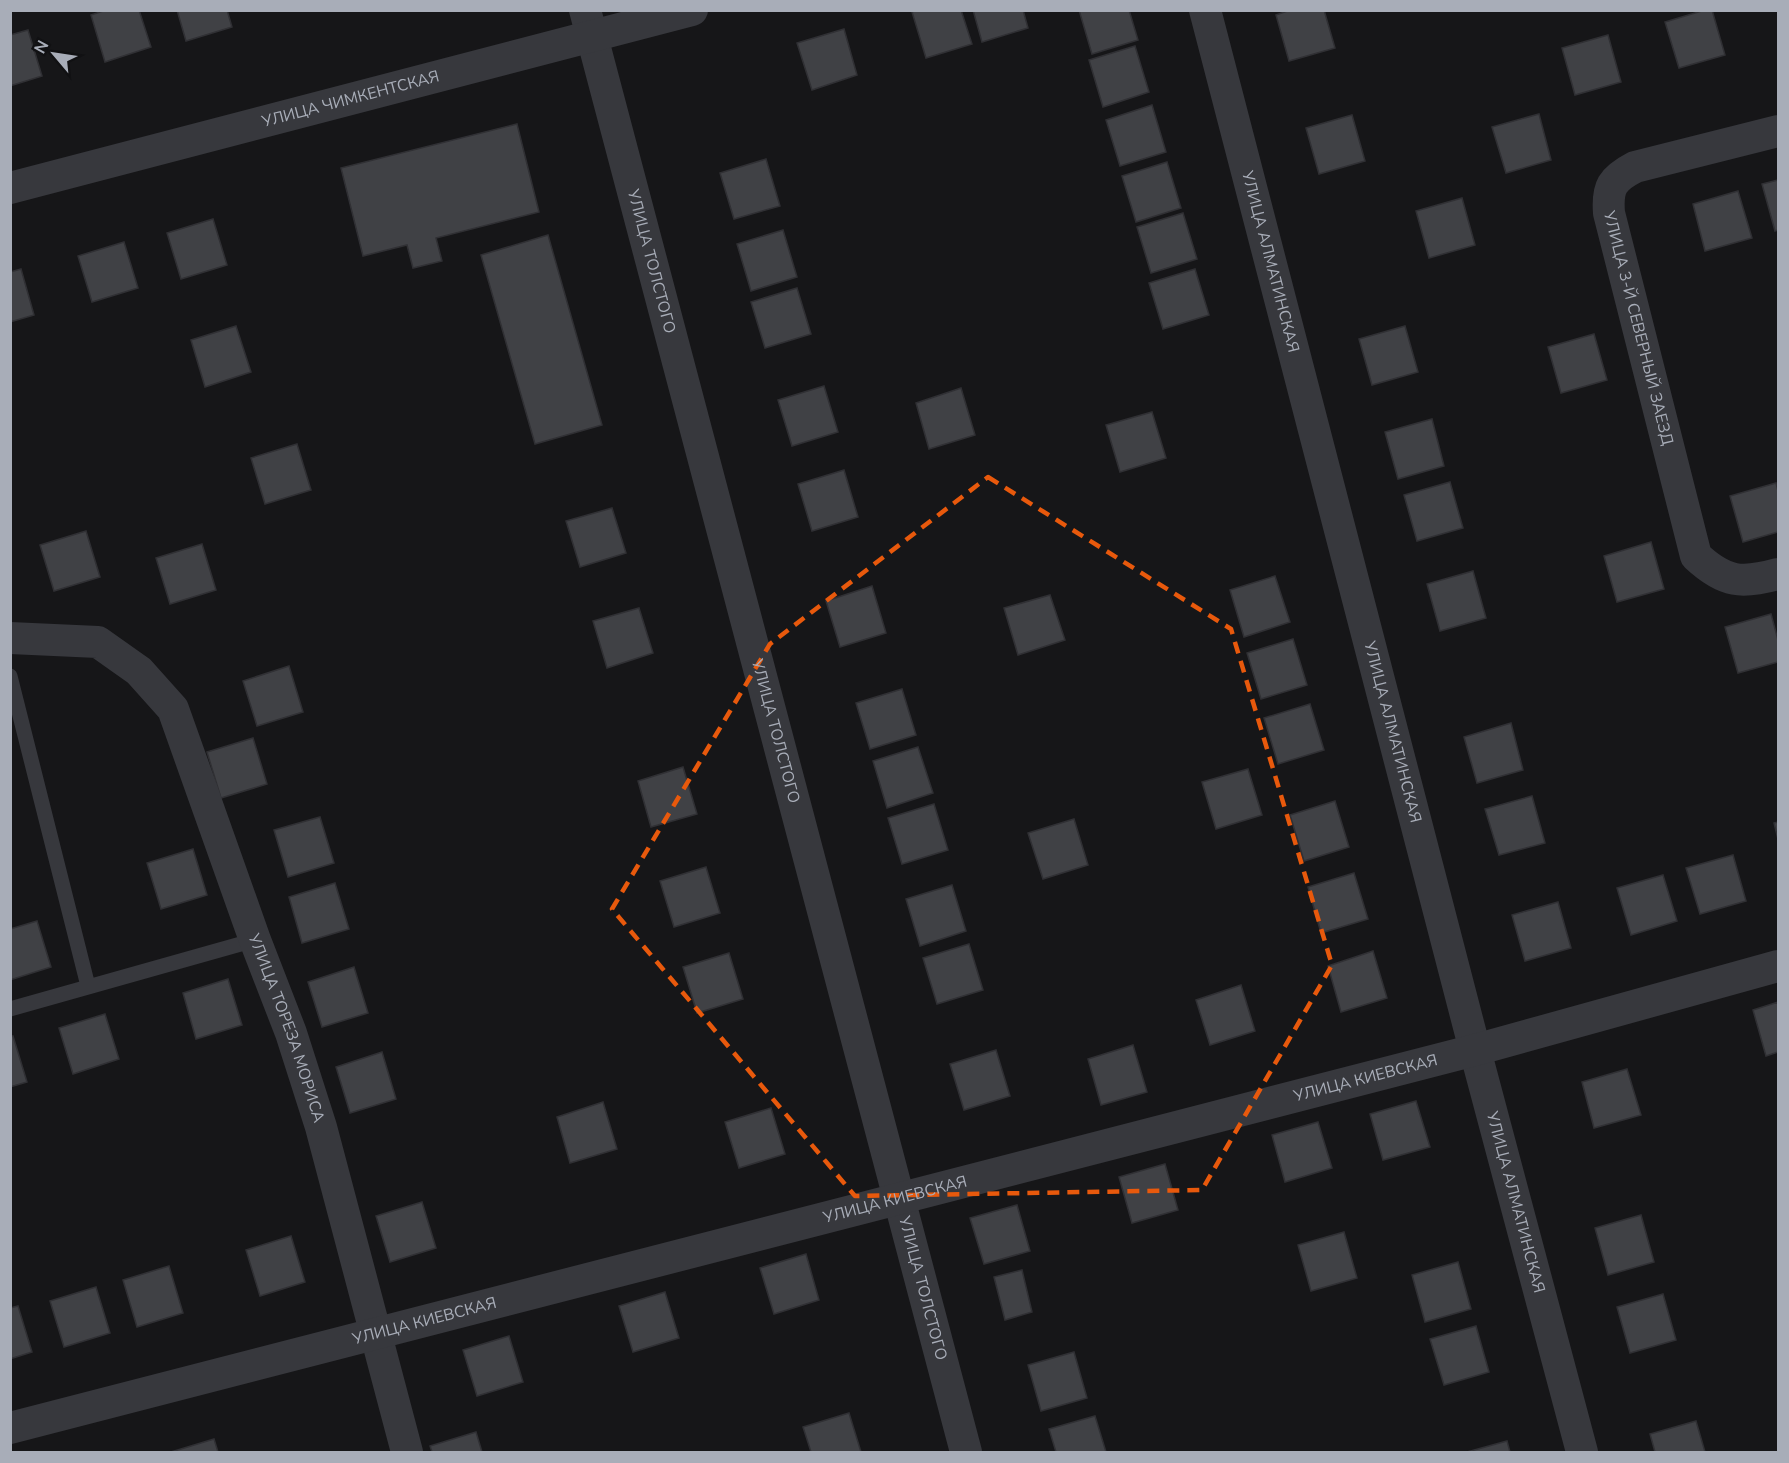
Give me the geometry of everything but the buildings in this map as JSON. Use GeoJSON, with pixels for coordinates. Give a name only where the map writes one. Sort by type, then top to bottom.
{"type":"FeatureCollection","features":[{"type":"Feature","properties":{"kind":"street","name":"УЛИЦА ЧИМКЕНТСКАЯ"},"geometry":{"type":"LineString","coordinates":[[10,188],[588,24],[692,10]]}},
{"type":"Feature","properties":{"kind":"street","name":"УЛИЦА АЛМАТИНСКАЯ"},"geometry":{"type":"LineString","coordinates":[[1205,10],[1475,1050],[1582,1452]]}},
{"type":"Feature","properties":{"kind":"street","name":"УЛИЦА ТОЛСТОГО"},"geometry":{"type":"LineString","coordinates":[[588,24],[966,1452]]}},
{"type":"Feature","properties":{"kind":"street","name":"УЛИЦА 3-Й СЕВЕРНЫЙ ЗАЕЗД"},"geometry":{"type":"LineString","coordinates":[[1779,131],[1635,167],[1616,179],[1608,196],[1609,213],[1696,556],[1712,571],[1729,578],[1753,581],[1779,574]]}},
{"type":"Feature","properties":{"kind":"street","name":"УЛИЦА ТОРЕЗА МОРИСА"},"geometry":{"type":"LineString","coordinates":[[10,638],[98,642],[139,671],[173,709],[255,940],[291,1033],[321,1127],[407,1452]]}},
{"type":"Feature","properties":{"kind":"street","name":"УЛИЦА КИЕВСКАЯ"},"geometry":{"type":"LineString","coordinates":[[10,1428],[1475,1050],[1779,966]]}},
{"type":"Feature","properties":{"kind":"lane"},"geometry":{"type":"LineString","coordinates":[[10,676],[88,986]]}},
{"type":"Feature","properties":{"kind":"lane"},"geometry":{"type":"LineString","coordinates":[[10,1009],[255,940]]}},
{"type":"Feature","properties":{"kind":"highlighted area"},"geometry":{"type":"Polygon","coordinates":[[[988,477],[1231,629],[1332,965],[1202,1190],[855,1196],[612,909],[770,644],[988,477]]]}}]}
